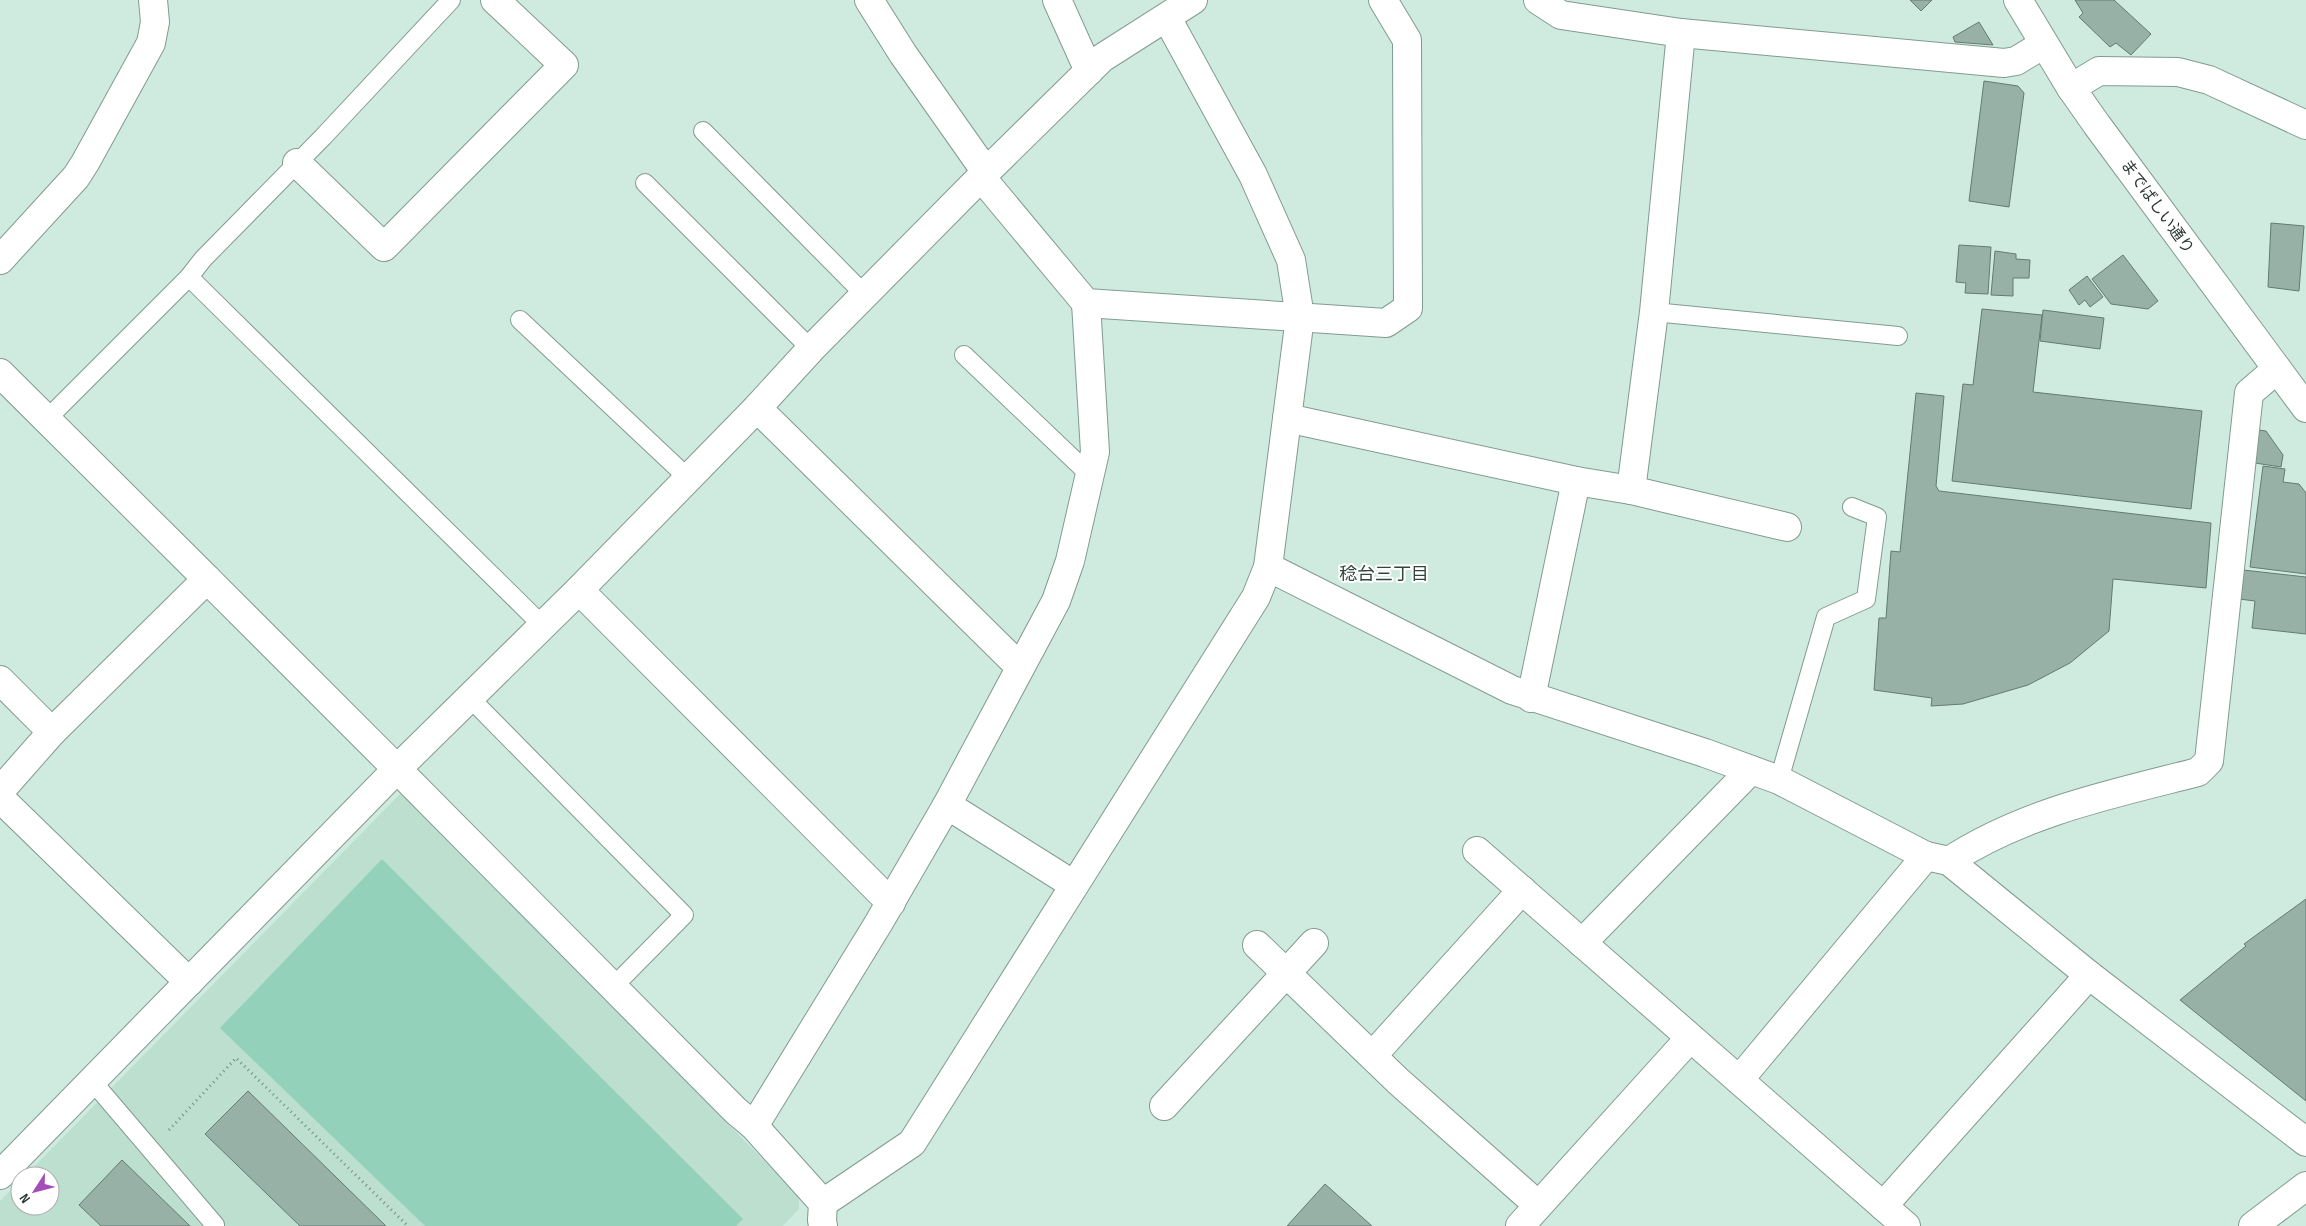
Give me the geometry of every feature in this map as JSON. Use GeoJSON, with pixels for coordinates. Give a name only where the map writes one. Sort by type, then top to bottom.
{"type":"FeatureCollection","features":[{"type":"Feature","properties":{"kind":"street"},"geometry":{"type":"LineString","coordinates":[[0,260],[76,177],[85,162],[152,44],[155,22],[153,0]]}},
{"type":"Feature","properties":{"kind":"street"},"geometry":{"type":"LineString","coordinates":[[297,163],[384,247],[564,65],[495,0]]}},
{"type":"Feature","properties":{"kind":"street"},"geometry":{"type":"LineString","coordinates":[[754,1126],[891,903],[947,805],[1056,601],[1070,561],[1095,452],[1086,303],[983,174],[902,54],[869,0]]}},
{"type":"Feature","properties":{"kind":"street"},"geometry":{"type":"LineString","coordinates":[[1057,0],[1089,71]]}},
{"type":"Feature","properties":{"kind":"street"},"geometry":{"type":"LineString","coordinates":[[0,1175],[397,769],[579,590],[983,174],[1102,58],[1193,0]]}},
{"type":"Feature","properties":{"kind":"street"},"geometry":{"type":"LineString","coordinates":[[1086,303],[1386,323],[1408,308],[1407,40],[1383,0]]}},
{"type":"Feature","properties":{"kind":"street"},"geometry":{"type":"LineString","coordinates":[[1538,0],[1561,15],[1681,33],[2004,63],[2016,60],[2044,44]]}},
{"type":"Feature","properties":{"kind":"street","name":"までばしい通り"},"geometry":{"type":"LineString","coordinates":[[2018,0],[2072,88],[2306,408]]}},
{"type":"Feature","properties":{"kind":"street"},"geometry":{"type":"LineString","coordinates":[[0,373],[736,1111],[754,1126],[819,1219],[912,1143],[1256,597],[1268,567],[1300,317],[1292,260],[1253,175],[1167,18]]}},
{"type":"Feature","properties":{"kind":"street"},"geometry":{"type":"LineString","coordinates":[[1631,490],[1654,312],[1681,33]]}},
{"type":"Feature","properties":{"kind":"street"},"geometry":{"type":"LineString","coordinates":[[2072,88],[2099,71],[2178,72],[2209,80],[2306,125]]}},
{"type":"Feature","properties":{"kind":"street"},"geometry":{"type":"LineString","coordinates":[[1739,1080],[1938,858],[1972,846],[2016,825],[2074,804],[2198,772],[2208,761],[2250,393],[2277,369]]}},
{"type":"Feature","properties":{"kind":"street"},"geometry":{"type":"LineString","coordinates":[[757,408],[1020,667]]}},
{"type":"Feature","properties":{"kind":"street"},"geometry":{"type":"LineString","coordinates":[[1287,418],[1576,481],[1631,490],[1787,527]]}},
{"type":"Feature","properties":{"kind":"street"},"geometry":{"type":"LineString","coordinates":[[1531,698],[1576,481]]}},
{"type":"Feature","properties":{"kind":"street"},"geometry":{"type":"LineString","coordinates":[[1268,567],[1531,698],[1779,780],[1938,858],[2306,1142]]}},
{"type":"Feature","properties":{"kind":"street"},"geometry":{"type":"LineString","coordinates":[[0,790],[52,732],[207,579]]}},
{"type":"Feature","properties":{"kind":"street"},"geometry":{"type":"LineString","coordinates":[[579,590],[891,903]]}},
{"type":"Feature","properties":{"kind":"street"},"geometry":{"type":"LineString","coordinates":[[0,680],[52,732]]}},
{"type":"Feature","properties":{"kind":"street"},"geometry":{"type":"LineString","coordinates":[[1582,942],[1751,770]]}},
{"type":"Feature","properties":{"kind":"street"},"geometry":{"type":"LineString","coordinates":[[0,798],[189,982]]}},
{"type":"Feature","properties":{"kind":"street"},"geometry":{"type":"LineString","coordinates":[[947,805],[1074,885]]}},
{"type":"Feature","properties":{"kind":"street"},"geometry":{"type":"LineString","coordinates":[[1478,851],[1906,1226]]}},
{"type":"Feature","properties":{"kind":"street"},"geometry":{"type":"LineString","coordinates":[[1373,1055],[1522,890]]}},
{"type":"Feature","properties":{"kind":"street"},"geometry":{"type":"LineString","coordinates":[[1164,1106],[1314,943]]}},
{"type":"Feature","properties":{"kind":"street"},"geometry":{"type":"LineString","coordinates":[[1257,945],[1398,1081],[1538,1205]]}},
{"type":"Feature","properties":{"kind":"street"},"geometry":{"type":"LineString","coordinates":[[1883,1206],[2089,975]]}},
{"type":"Feature","properties":{"kind":"street"},"geometry":{"type":"LineString","coordinates":[[1520,1226],[1690,1038]]}},
{"type":"Feature","properties":{"kind":"street"},"geometry":{"type":"LineString","coordinates":[[2254,1226],[2306,1186]]}},
{"type":"Feature","properties":{"kind":"lane"},"geometry":{"type":"LineString","coordinates":[[47,419],[189,277],[203,259],[297,163],[451,0]]}},
{"type":"Feature","properties":{"kind":"lane"},"geometry":{"type":"LineString","coordinates":[[703,131],[865,295]]}},
{"type":"Feature","properties":{"kind":"lane"},"geometry":{"type":"LineString","coordinates":[[645,183],[811,349]]}},
{"type":"Feature","properties":{"kind":"lane"},"geometry":{"type":"LineString","coordinates":[[189,277],[542,625]]}},
{"type":"Feature","properties":{"kind":"lane"},"geometry":{"type":"LineString","coordinates":[[1654,312],[1898,336]]}},
{"type":"Feature","properties":{"kind":"lane"},"geometry":{"type":"LineString","coordinates":[[520,320],[688,478]]}},
{"type":"Feature","properties":{"kind":"lane"},"geometry":{"type":"LineString","coordinates":[[964,355],[1091,476]]}},
{"type":"Feature","properties":{"kind":"lane"},"geometry":{"type":"LineString","coordinates":[[1779,780],[1826,617],[1866,599],[1877,517],[1852,507]]}},
{"type":"Feature","properties":{"kind":"lane"},"geometry":{"type":"LineString","coordinates":[[470,698],[684,915],[613,987]]}},
{"type":"Feature","properties":{"kind":"lane"},"geometry":{"type":"LineString","coordinates":[[93,1082],[214,1225]]}},
{"type":"Feature","properties":{"kind":"path"},"geometry":{"type":"LineString","coordinates":[[151,1149],[236,1058],[408,1226]]}},
{"type":"Feature","properties":{"kind":"shaded area"},"geometry":{"type":"Polygon","coordinates":[[[402,792],[799,1196],[799,1209],[783,1226],[0,1226],[0,1201],[10,1191],[10,1216],[60,1216],[60,1166],[35,1166],[402,792]]]}},
{"type":"Feature","properties":{"kind":"green space"},"geometry":{"type":"Polygon","coordinates":[[[382,859],[743,1219],[736,1226],[425,1226],[220,1028],[382,859]]]}},
{"type":"Feature","properties":{"kind":"building"},"geometry":{"type":"Polygon","coordinates":[[[1910,0],[1932,0],[1921,11],[1910,0]]]}},
{"type":"Feature","properties":{"kind":"building"},"geometry":{"type":"Polygon","coordinates":[[[2075,0],[2114,0],[2151,34],[2131,55],[2116,43],[2110,47],[2079,17],[2083,13],[2075,0]]]}},
{"type":"Feature","properties":{"kind":"building"},"geometry":{"type":"Polygon","coordinates":[[[1979,22],[1993,45],[1955,42],[1953,37],[1979,22]]]}},
{"type":"Feature","properties":{"kind":"building"},"geometry":{"type":"Polygon","coordinates":[[[1984,81],[2018,86],[2024,93],[2009,207],[1969,201],[1984,81]]]}},
{"type":"Feature","properties":{"kind":"building"},"geometry":{"type":"Polygon","coordinates":[[[2271,223],[2304,226],[2299,291],[2268,287],[2271,223]]]}},
{"type":"Feature","properties":{"kind":"building"},"geometry":{"type":"Polygon","coordinates":[[[1959,245],[1991,247],[1988,294],[1965,293],[1966,283],[1956,282],[1959,245]]]}},
{"type":"Feature","properties":{"kind":"building"},"geometry":{"type":"Polygon","coordinates":[[[1995,251],[2016,254],[2016,259],[2030,260],[2029,278],[2013,278],[2013,296],[1991,295],[1995,251]]]}},
{"type":"Feature","properties":{"kind":"building"},"geometry":{"type":"Polygon","coordinates":[[[2123,255],[2158,301],[2148,309],[2111,304],[2092,279],[2123,255]]]}},
{"type":"Feature","properties":{"kind":"building"},"geometry":{"type":"Polygon","coordinates":[[[2087,276],[2103,297],[2090,307],[2085,300],[2079,305],[2069,290],[2087,276]]]}},
{"type":"Feature","properties":{"kind":"building"},"geometry":{"type":"Polygon","coordinates":[[[1982,309],[2042,315],[2033,392],[2202,411],[2191,509],[1952,481],[1963,384],[1973,385],[1982,309]]]}},
{"type":"Feature","properties":{"kind":"building"},"geometry":{"type":"Polygon","coordinates":[[[2043,310],[2104,318],[2100,349],[2040,341],[2043,310]]]}},
{"type":"Feature","properties":{"kind":"building"},"geometry":{"type":"Polygon","coordinates":[[[1916,393],[1944,396],[1936,486],[1939,491],[2211,523],[2206,588],[2113,579],[2109,631],[2070,663],[2028,685],[1963,704],[1931,706],[1932,698],[1874,690],[1879,618],[1886,618],[1891,551],[1900,552],[1916,393]]]}},
{"type":"Feature","properties":{"kind":"building"},"geometry":{"type":"Polygon","coordinates":[[[2259,430],[2266,431],[2283,455],[2281,467],[2255,463],[2259,430]]]}},
{"type":"Feature","properties":{"kind":"building"},"geometry":{"type":"Polygon","coordinates":[[[2263,466],[2285,469],[2283,482],[2299,484],[2306,493],[2306,574],[2250,567],[2263,466]]]}},
{"type":"Feature","properties":{"kind":"building"},"geometry":{"type":"Polygon","coordinates":[[[2243,570],[2306,577],[2306,634],[2252,628],[2255,601],[2239,599],[2243,570]]]}},
{"type":"Feature","properties":{"kind":"building"},"geometry":{"type":"Polygon","coordinates":[[[2306,899],[2306,1101],[2180,1000],[2246,946],[2244,944],[2306,899]]]}},
{"type":"Feature","properties":{"kind":"building"},"geometry":{"type":"Polygon","coordinates":[[[248,1091],[386,1226],[300,1226],[205,1134],[248,1091]]]}},
{"type":"Feature","properties":{"kind":"building"},"geometry":{"type":"Polygon","coordinates":[[[122,1160],[190,1226],[101,1226],[79,1205],[122,1160]]]}},
{"type":"Feature","properties":{"kind":"building"},"geometry":{"type":"Polygon","coordinates":[[[1325,1184],[1372,1226],[1287,1226],[1325,1184]]]}},
{"type":"Feature","properties":{"kind":"district","name":"稔台三丁目"},"geometry":{"type":"Point","coordinates":[1384,574]}}]}
